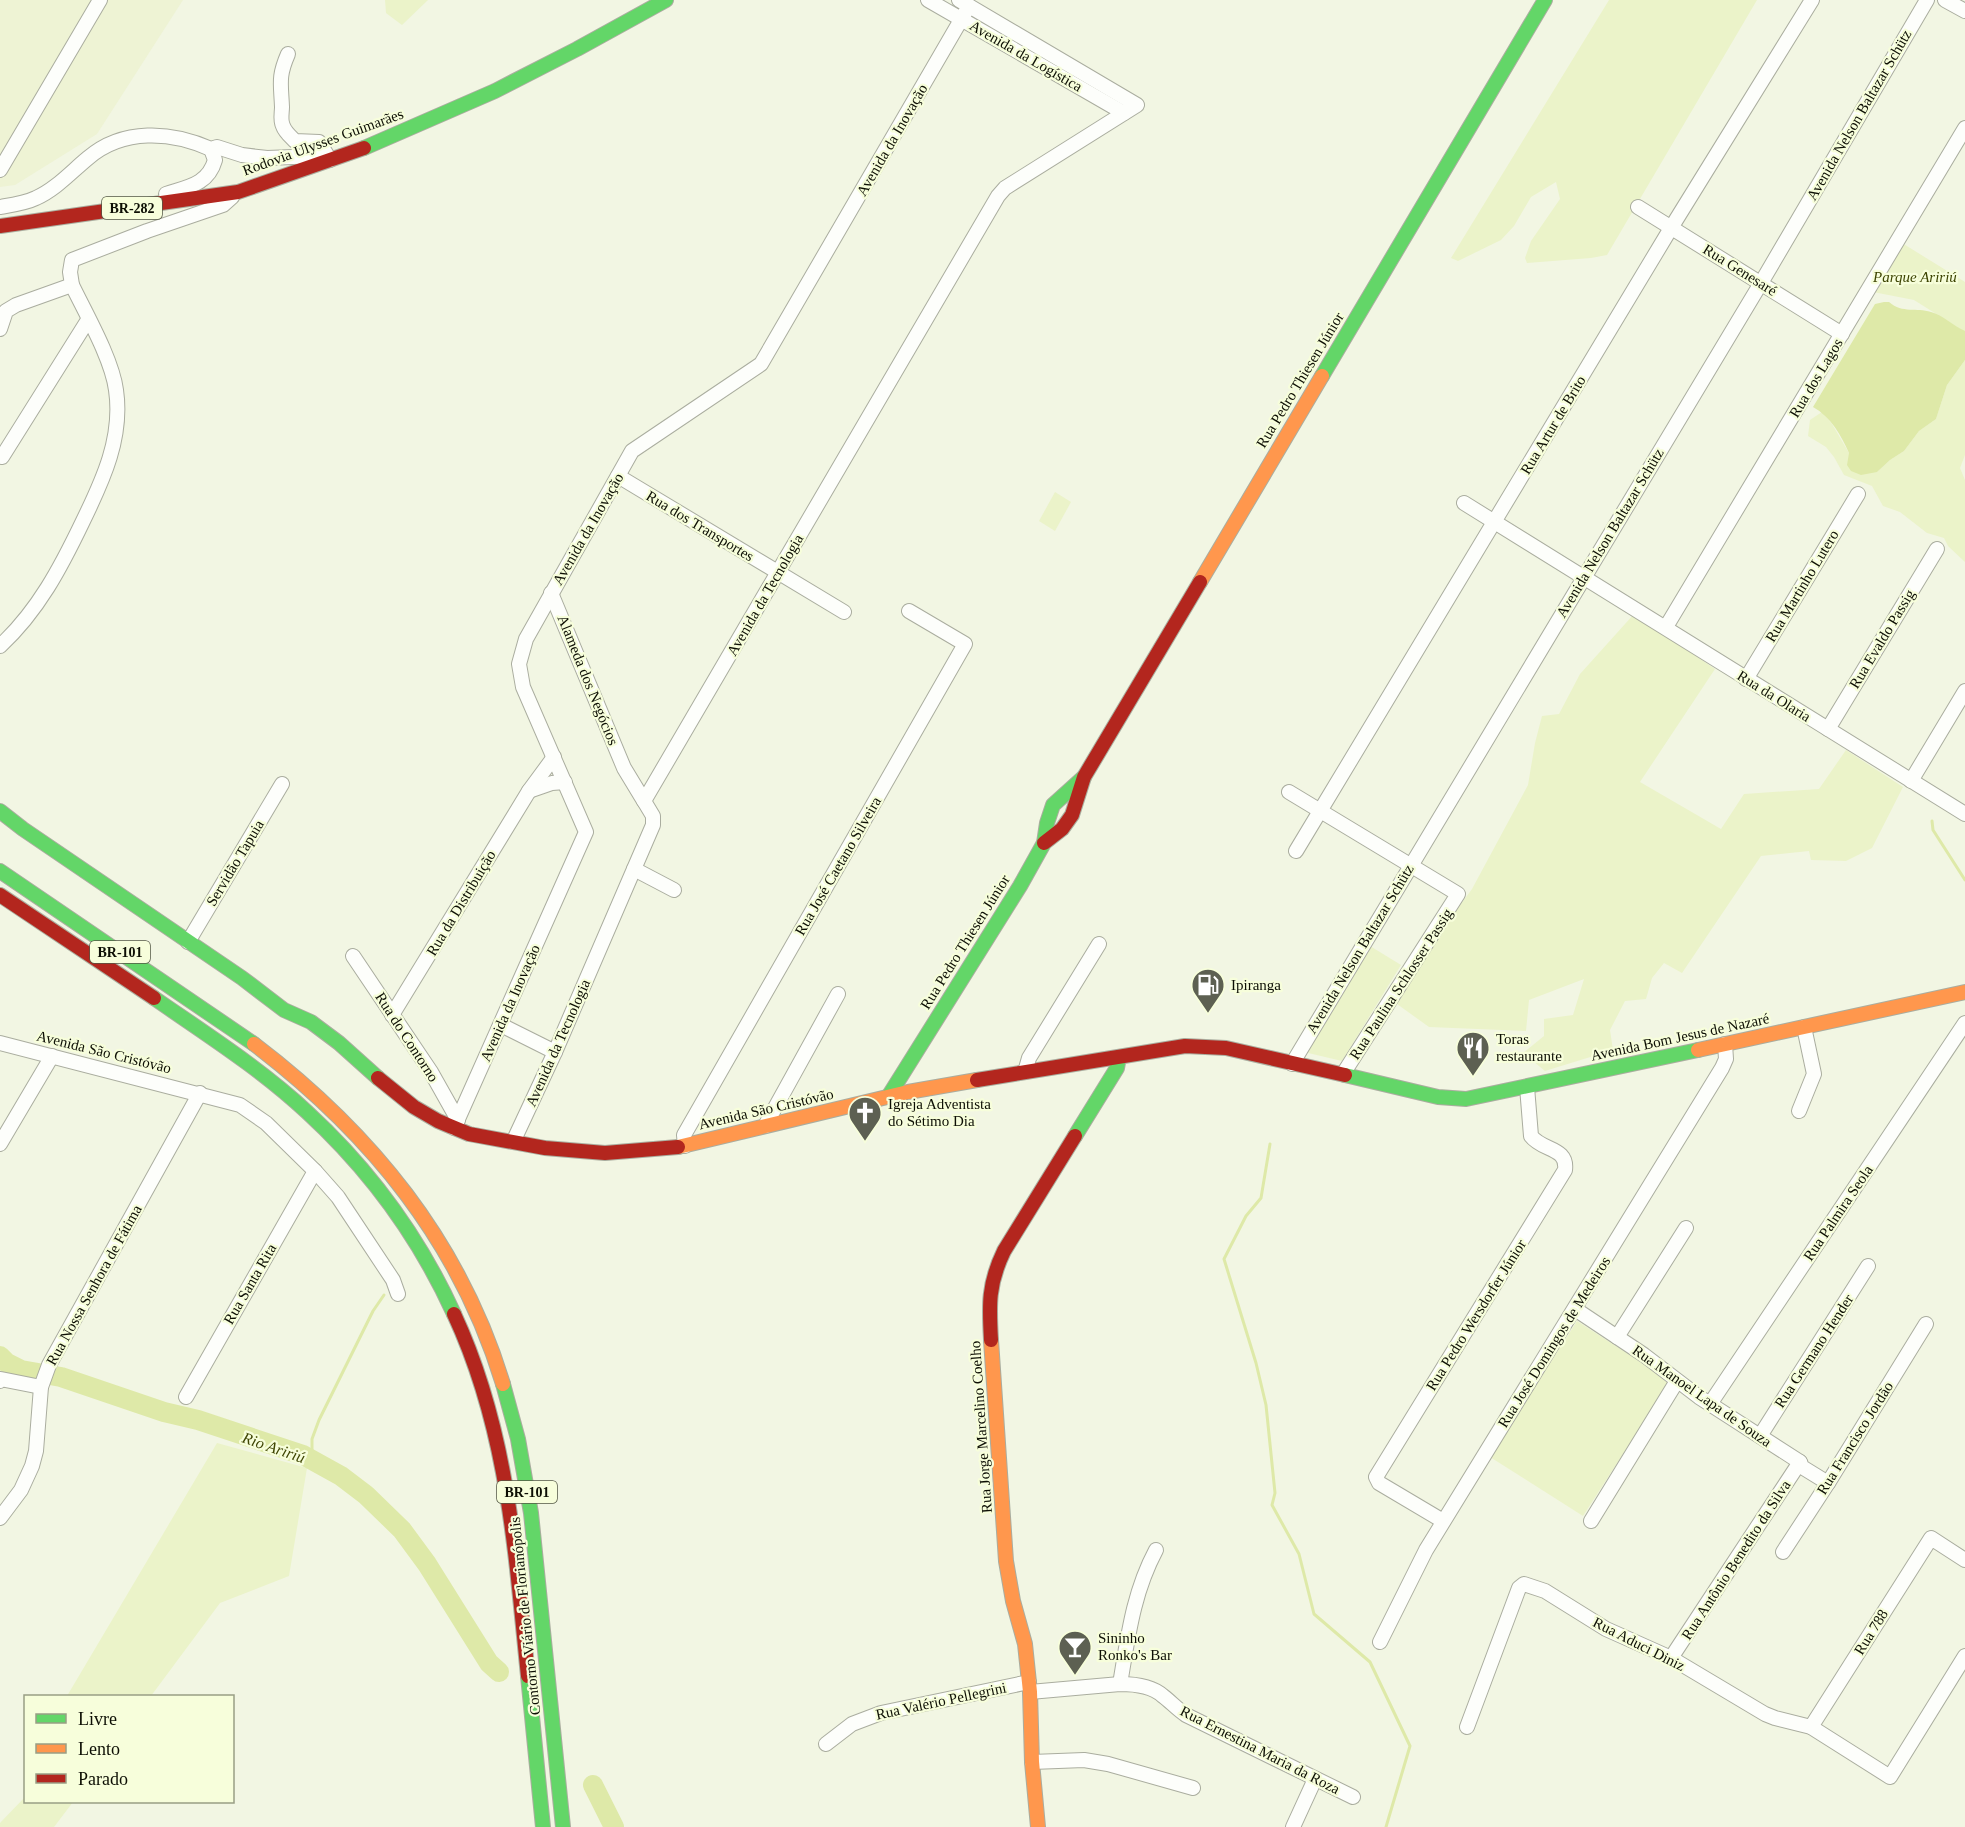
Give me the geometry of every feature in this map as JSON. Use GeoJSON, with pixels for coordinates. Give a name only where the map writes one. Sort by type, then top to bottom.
{"type":"FeatureCollection","features":[{"type":"Feature","properties":{"kind":"main road","name":"Rodovia Ulysses Guimarães"},"geometry":{"type":"LineString","coordinates":[[0,225],[238,192],[368,147],[495,91],[666,0]]}},
{"type":"Feature","properties":{"kind":"main road","name":"Rua Pedro Thiesen Júnior"},"geometry":{"type":"LineString","coordinates":[[1044,843],[1069,822],[1077,806],[1084,777],[1545,0]]}},
{"type":"Feature","properties":{"kind":"main road"},"geometry":{"type":"LineString","coordinates":[[0,237],[26,222]]}},
{"type":"Feature","properties":{"kind":"main road","name":"Rua Pedro Thiesen Júnior"},"geometry":{"type":"LineString","coordinates":[[888,1097],[922,1073],[1044,843],[1053,805],[1084,777]]}},
{"type":"Feature","properties":{"kind":"main road"},"geometry":{"type":"LineString","coordinates":[[1062,795],[1074,800],[1077,806]]}},
{"type":"Feature","properties":{"kind":"main road","name":"Avenida São Cristóvão"},"geometry":{"type":"LineString","coordinates":[[0,811],[284,1010],[312,1022],[414,1107],[438,1121],[456,1124],[469,1134],[545,1148],[605,1153],[685,1146],[888,1097],[922,1073],[1025,1072],[1119,1057]]}},
{"type":"Feature","properties":{"kind":"main road"},"geometry":{"type":"LineString","coordinates":[[1047,823],[1051,828],[1062,830]]}},
{"type":"Feature","properties":{"kind":"main road"},"geometry":{"type":"LineString","coordinates":[[0,856],[62,913]]}},
{"type":"Feature","properties":{"kind":"main road","name":"Contorno Viário de Florianópolis"},"geometry":{"type":"LineString","coordinates":[[0,871],[239,1033],[322,1099],[363,1140],[400,1184],[448,1256],[489,1343],[507,1398],[519,1447],[535,1551],[563,1827]]}},
{"type":"Feature","properties":{"kind":"main road","name":"Contorno Viário de Florianópolis"},"geometry":{"type":"LineString","coordinates":[[0,895],[228,1049],[286,1094],[329,1133],[366,1174],[400,1219],[430,1266],[456,1316],[477,1368],[500,1451],[516,1553],[543,1827]]}},
{"type":"Feature","properties":{"kind":"main road","name":"Avenida Bom Jesus de Nazaré"},"geometry":{"type":"LineString","coordinates":[[1119,1057],[1185,1046],[1226,1048],[1438,1097],[1466,1099],[1965,992]]}},
{"type":"Feature","properties":{"kind":"main road","name":"Rua Jorge Marcelino Coelho"},"geometry":{"type":"LineString","coordinates":[[1038,1827],[1025,1644],[1013,1601],[1006,1561],[989,1308],[991,1286],[995,1270],[1004,1251],[1117,1068],[1119,1057]]}},
{"type":"Feature","properties":{"kind":"street"},"geometry":{"type":"LineString","coordinates":[[0,170],[100,0]]}},
{"type":"Feature","properties":{"kind":"street","name":"Avenida da Logística"},"geometry":{"type":"LineString","coordinates":[[928,0],[1124,113]]}},
{"type":"Feature","properties":{"kind":"street","name":"Rua Artur de Brito"},"geometry":{"type":"LineString","coordinates":[[1296,851],[1671,228],[1812,0]]}},
{"type":"Feature","properties":{"kind":"street","name":"Avenida Nelson Baltazar Schütz"},"geometry":{"type":"LineString","coordinates":[[1292,1064],[1761,283],[1927,0]]}},
{"type":"Feature","properties":{"kind":"street"},"geometry":{"type":"LineString","coordinates":[[1945,0],[1965,11]]}},
{"type":"Feature","properties":{"kind":"street","name":"Avenida da Logística"},"geometry":{"type":"LineString","coordinates":[[964,3],[1137,105]]}},
{"type":"Feature","properties":{"kind":"street","name":"Avenida da Inovação"},"geometry":{"type":"LineString","coordinates":[[456,1124],[586,835],[586,828],[523,687],[519,664],[526,639],[632,451],[761,364],[961,19],[964,3]]}},
{"type":"Feature","properties":{"kind":"street"},"geometry":{"type":"LineString","coordinates":[[288,54],[280,81],[281,123],[295,141],[319,142],[330,160]]}},
{"type":"Feature","properties":{"kind":"street","name":"Avenida da Tecnologia"},"geometry":{"type":"LineString","coordinates":[[513,1142],[555,1052],[654,820],[647,796],[999,196],[1005,188],[1137,105]]}},
{"type":"Feature","properties":{"kind":"street","name":"Rua dos Lagos"},"geometry":{"type":"LineString","coordinates":[[1666,627],[1965,128]]}},
{"type":"Feature","properties":{"kind":"street"},"geometry":{"type":"LineString","coordinates":[[0,207],[36,199],[62,182],[89,156],[110,144],[129,137],[158,135],[183,138],[211,149],[218,147],[267,158],[318,155],[330,160]]}},
{"type":"Feature","properties":{"kind":"street"},"geometry":{"type":"LineString","coordinates":[[148,206],[156,197],[198,183],[206,178],[215,160],[211,149]]}},
{"type":"Feature","properties":{"kind":"street"},"geometry":{"type":"LineString","coordinates":[[0,646],[28,617],[55,578],[100,487],[110,460],[117,420],[116,390],[113,375],[72,285],[70,265],[72,260],[223,205],[238,192]]}},
{"type":"Feature","properties":{"kind":"street","name":"Rua Genesaré"},"geometry":{"type":"LineString","coordinates":[[1638,207],[1842,334]]}},
{"type":"Feature","properties":{"kind":"street"},"geometry":{"type":"LineString","coordinates":[[0,329],[6,311],[72,285]]}},
{"type":"Feature","properties":{"kind":"street"},"geometry":{"type":"LineString","coordinates":[[2,457],[88,320]]}},
{"type":"Feature","properties":{"kind":"street","name":"Rua dos Transportes"},"geometry":{"type":"LineString","coordinates":[[618,476],[844,612]]}},
{"type":"Feature","properties":{"kind":"street","name":"Rua Martinho Lutero"},"geometry":{"type":"LineString","coordinates":[[1746,679],[1858,494]]}},
{"type":"Feature","properties":{"kind":"street","name":"Rua da Olaria"},"geometry":{"type":"LineString","coordinates":[[1464,503],[1965,814]]}},
{"type":"Feature","properties":{"kind":"street","name":"Rua Evaldo Passig"},"geometry":{"type":"LineString","coordinates":[[1828,729],[1937,549]]}},
{"type":"Feature","properties":{"kind":"street","name":"Alameda dos Negócios"},"geometry":{"type":"LineString","coordinates":[[551,593],[628,772],[647,796]]}},
{"type":"Feature","properties":{"kind":"street","name":"Rua José Caetano Silveira"},"geometry":{"type":"LineString","coordinates":[[685,1146],[684,1135],[965,644],[909,611]]}},
{"type":"Feature","properties":{"kind":"street"},"geometry":{"type":"LineString","coordinates":[[1911,781],[1965,690]]}},
{"type":"Feature","properties":{"kind":"street","name":"Rua da Distribuição"},"geometry":{"type":"LineString","coordinates":[[393,1014],[529,792],[554,757]]}},
{"type":"Feature","properties":{"kind":"street"},"geometry":{"type":"LineString","coordinates":[[628,772],[641,778],[659,775]]}},
{"type":"Feature","properties":{"kind":"street"},"geometry":{"type":"LineString","coordinates":[[529,792],[552,783],[565,782]]}},
{"type":"Feature","properties":{"kind":"street","name":"Servidão Tapuia"},"geometry":{"type":"LineString","coordinates":[[188,942],[282,784]]}},
{"type":"Feature","properties":{"kind":"street"},"geometry":{"type":"LineString","coordinates":[[1289,792],[1410,865]]}},
{"type":"Feature","properties":{"kind":"street","name":"Rua Paulina Schlosser Passig"},"geometry":{"type":"LineString","coordinates":[[1343,1074],[1458,894],[1410,865]]}},
{"type":"Feature","properties":{"kind":"street"},"geometry":{"type":"LineString","coordinates":[[634,869],[674,890]]}},
{"type":"Feature","properties":{"kind":"street"},"geometry":{"type":"LineString","coordinates":[[1025,1072],[1029,1058],[1099,944]]}},
{"type":"Feature","properties":{"kind":"street","name":"Rua do Contorno"},"geometry":{"type":"LineString","coordinates":[[353,956],[431,1072],[456,1124]]}},
{"type":"Feature","properties":{"kind":"street"},"geometry":{"type":"LineString","coordinates":[[765,1126],[837,994]]}},
{"type":"Feature","properties":{"kind":"street","name":"Rua Palmira Seola"},"geometry":{"type":"LineString","coordinates":[[1710,1404],[1965,1023]]}},
{"type":"Feature","properties":{"kind":"street"},"geometry":{"type":"LineString","coordinates":[[501,1025],[555,1052]]}},
{"type":"Feature","properties":{"kind":"street"},"geometry":{"type":"LineString","coordinates":[[1799,1111],[1814,1074],[1804,1027]]}},
{"type":"Feature","properties":{"kind":"street","name":"Avenida São Cristóvão"},"geometry":{"type":"LineString","coordinates":[[0,1043],[200,1093],[240,1105],[252,1112],[315,1171],[345,1207],[393,1280],[398,1294]]}},
{"type":"Feature","properties":{"kind":"street","name":"Rua José Domingos de Medeiros"},"geometry":{"type":"LineString","coordinates":[[1380,1642],[1443,1521],[1722,1068],[1726,1059],[1725,1044]]}},
{"type":"Feature","properties":{"kind":"street"},"geometry":{"type":"LineString","coordinates":[[0,1144],[52,1056]]}},
{"type":"Feature","properties":{"kind":"street","name":"Rua Pedro Wersdorfer Júnior"},"geometry":{"type":"LineString","coordinates":[[1443,1521],[1379,1483],[1376,1477],[1564,1170],[1566,1162],[1563,1155],[1535,1142],[1531,1136],[1527,1087]]}},
{"type":"Feature","properties":{"kind":"street","name":"Rua Nossa Senhora de Fátima"},"geometry":{"type":"LineString","coordinates":[[0,1518],[21,1490],[32,1466],[37,1440],[42,1384],[49,1365],[200,1093]]}},
{"type":"Feature","properties":{"kind":"street","name":"Rua Santa Rita"},"geometry":{"type":"LineString","coordinates":[[186,1397],[315,1171]]}},
{"type":"Feature","properties":{"kind":"street"},"geometry":{"type":"LineString","coordinates":[[1617,1337],[1686,1228]]}},
{"type":"Feature","properties":{"kind":"street","name":"Rua Germano Hender"},"geometry":{"type":"LineString","coordinates":[[1760,1436],[1868,1266]]}},
{"type":"Feature","properties":{"kind":"street","name":"Rua Manoel Lapa de Souza"},"geometry":{"type":"LineString","coordinates":[[1575,1310],[1828,1483]]}},
{"type":"Feature","properties":{"kind":"street","name":"Rua Francisco Jordão"},"geometry":{"type":"LineString","coordinates":[[1783,1552],[1926,1324]]}},
{"type":"Feature","properties":{"kind":"street"},"geometry":{"type":"LineString","coordinates":[[0,1381],[1,1379],[42,1384]]}},
{"type":"Feature","properties":{"kind":"street"},"geometry":{"type":"LineString","coordinates":[[1591,1521],[1677,1381]]}},
{"type":"Feature","properties":{"kind":"street","name":"Rua Antônio Benedito da Silva"},"geometry":{"type":"LineString","coordinates":[[1671,1658],[1800,1462]]}},
{"type":"Feature","properties":{"kind":"street","name":"Rua 788"},"geometry":{"type":"LineString","coordinates":[[1811,1727],[1931,1538],[1965,1560]]}},
{"type":"Feature","properties":{"kind":"street"},"geometry":{"type":"LineString","coordinates":[[1120,1684],[1134,1601],[1142,1577],[1156,1550]]}},
{"type":"Feature","properties":{"kind":"street","name":"Rua Aduci Diniz"},"geometry":{"type":"LineString","coordinates":[[1467,1727],[1519,1588],[1524,1584],[1545,1591],[1606,1629],[1671,1658],[1765,1714],[1811,1727],[1890,1777],[1965,1656]]}},
{"type":"Feature","properties":{"kind":"street","name":"Rua Ernestina Maria da Roza"},"geometry":{"type":"LineString","coordinates":[[1029,1687],[1120,1684],[1140,1686],[1157,1692],[1186,1715],[1353,1797]]}},
{"type":"Feature","properties":{"kind":"street","name":"Rua Valério Pellegrini"},"geometry":{"type":"LineString","coordinates":[[826,1744],[852,1724],[881,1713],[1029,1687]]}},
{"type":"Feature","properties":{"kind":"street"},"geometry":{"type":"LineString","coordinates":[[1032,1762],[1083,1760],[1108,1764],[1193,1788]]}},
{"type":"Feature","properties":{"kind":"street"},"geometry":{"type":"LineString","coordinates":[[1293,1827],[1315,1779]]}},
{"type":"Feature","properties":{"kind":"shaded area"},"geometry":{"type":"Polygon","coordinates":[[[0,0],[183,0],[97,134],[15,185],[0,187],[0,0]]]}},
{"type":"Feature","properties":{"kind":"shaded area"},"geometry":{"type":"Polygon","coordinates":[[[1889,302],[1899,308],[1935,313],[1965,331],[1965,360],[1947,385],[1936,419],[1919,431],[1904,451],[1877,472],[1861,475],[1851,471],[1847,465],[1849,453],[1835,427],[1813,407],[1875,304],[1889,302]]]}},
{"type":"Feature","properties":{"kind":"green space"},"geometry":{"type":"Polygon","coordinates":[[[385,0],[428,0],[402,25],[386,13],[385,0]]]}},
{"type":"Feature","properties":{"kind":"green space"},"geometry":{"type":"Polygon","coordinates":[[[1609,0],[1757,0],[1607,255],[1527,263],[1525,258],[1531,241],[1560,199],[1556,182],[1531,197],[1514,226],[1501,240],[1458,261],[1451,258],[1609,0]]]}},
{"type":"Feature","properties":{"kind":"green space","name":"Parque Aririú"},"geometry":{"type":"Polygon","coordinates":[[[1902,243],[1965,282],[1965,332],[1914,300],[1873,292],[1902,243]]]}},
{"type":"Feature","properties":{"kind":"green space"},"geometry":{"type":"Polygon","coordinates":[[[1965,360],[1965,455],[1960,468],[1965,480],[1965,562],[1948,546],[1944,538],[1927,533],[1900,512],[1883,506],[1872,486],[1844,475],[1826,447],[1808,436],[1810,420],[1822,412],[1849,453],[1877,472],[1904,451],[1919,431],[1936,419],[1947,385],[1965,360]]]}},
{"type":"Feature","properties":{"kind":"green space"},"geometry":{"type":"Polygon","coordinates":[[[1055,492],[1071,502],[1055,531],[1039,521],[1055,492]]]}},
{"type":"Feature","properties":{"kind":"green space"},"geometry":{"type":"Polygon","coordinates":[[[1634,614],[1715,669],[1640,782],[1721,829],[1744,794],[1819,789],[1846,750],[1903,787],[1872,848],[1846,861],[1811,860],[1809,851],[1761,856],[1682,973],[1664,963],[1652,978],[1646,999],[1625,1001],[1610,1030],[1613,1050],[1545,1071],[1523,1053],[1544,1036],[1544,1019],[1573,1015],[1584,979],[1529,1000],[1526,1031],[1429,1027],[1397,1004],[1449,920],[1472,889],[1528,785],[1542,716],[1559,714],[1580,674],[1634,614]]]}},
{"type":"Feature","properties":{"kind":"green space"},"geometry":{"type":"Polygon","coordinates":[[[1370,946],[1401,965],[1342,1061],[1304,1052],[1370,946]]]}},
{"type":"Feature","properties":{"kind":"green space"},"geometry":{"type":"Polygon","coordinates":[[[1577,1321],[1670,1381],[1583,1516],[1490,1457],[1577,1321]]]}},
{"type":"Feature","properties":{"kind":"green space"},"geometry":{"type":"Polygon","coordinates":[[[217,1443],[307,1468],[289,1576],[220,1603],[152,1695],[68,1695],[217,1443]]]}},
{"type":"Feature","properties":{"kind":"green space"},"geometry":{"type":"Polygon","coordinates":[[[24,1798],[24,1803],[72,1803],[54,1827],[0,1827],[0,1823],[24,1798]]]}},
{"type":"Feature","properties":{"kind":"waterway"},"geometry":{"type":"LineString","coordinates":[[1932,821],[1933,830],[1965,880]]}},
{"type":"Feature","properties":{"kind":"waterway"},"geometry":{"type":"LineString","coordinates":[[1270,1144],[1261,1198],[1246,1216],[1224,1259],[1256,1363],[1266,1405],[1275,1493],[1272,1505],[1299,1554],[1314,1614],[1370,1662],[1410,1746],[1386,1827]]}},
{"type":"Feature","properties":{"kind":"waterway"},"geometry":{"type":"LineString","coordinates":[[312,1460],[312,1439],[319,1420],[373,1311],[384,1295]]}},
{"type":"Feature","properties":{"kind":"waterway","name":"Rio Aririú"},"geometry":{"type":"LineString","coordinates":[[0,1356],[7,1363],[21,1370],[61,1377],[303,1455],[341,1476],[366,1495],[402,1530],[427,1564],[489,1663],[499,1672]]}},
{"type":"Feature","properties":{"kind":"waterway","name":"Rio Aririú"},"geometry":{"type":"LineString","coordinates":[[593,1785],[614,1827]]}},
{"type":"Feature","properties":{"kind":"traffic: fast"},"geometry":{"type":"LineString","coordinates":[[364,148],[495,91],[666,0]]}},
{"type":"Feature","properties":{"kind":"traffic: fast"},"geometry":{"type":"LineString","coordinates":[[1322,376],[1545,0]]}},
{"type":"Feature","properties":{"kind":"traffic: fast"},"geometry":{"type":"LineString","coordinates":[[888,1097],[1020,886],[1044,843],[1053,805],[1084,777]]}},
{"type":"Feature","properties":{"kind":"traffic: fast"},"geometry":{"type":"LineString","coordinates":[[0,811],[242,978],[284,1010],[311,1022],[339,1043],[378,1078]]}},
{"type":"Feature","properties":{"kind":"traffic: fast"},"geometry":{"type":"LineString","coordinates":[[0,871],[254,1044]]}},
{"type":"Feature","properties":{"kind":"traffic: fast"},"geometry":{"type":"LineString","coordinates":[[154,998],[271,1081],[330,1134],[391,1206],[425,1258],[454,1314]]}},
{"type":"Feature","properties":{"kind":"traffic: fast"},"geometry":{"type":"LineString","coordinates":[[1345,1075],[1438,1097],[1466,1099],[1698,1050]]}},
{"type":"Feature","properties":{"kind":"traffic: fast"},"geometry":{"type":"LineString","coordinates":[[1075,1136],[1117,1068],[1119,1057]]}},
{"type":"Feature","properties":{"kind":"traffic: fast"},"geometry":{"type":"LineString","coordinates":[[503,1384],[518,1439],[531,1513],[563,1827]]}},
{"type":"Feature","properties":{"kind":"traffic: fast"},"geometry":{"type":"LineString","coordinates":[[528,1676],[543,1827]]}},
{"type":"Feature","properties":{"kind":"traffic: slow"},"geometry":{"type":"LineString","coordinates":[[1200,582],[1322,376]]}},
{"type":"Feature","properties":{"kind":"traffic: slow"},"geometry":{"type":"LineString","coordinates":[[1698,1050],[1965,992]]}},
{"type":"Feature","properties":{"kind":"traffic: slow"},"geometry":{"type":"LineString","coordinates":[[254,1044],[297,1078],[336,1115],[373,1153],[406,1194],[436,1237],[462,1283],[485,1332],[503,1384]]}},
{"type":"Feature","properties":{"kind":"traffic: slow"},"geometry":{"type":"LineString","coordinates":[[678,1147],[908,1092],[977,1080]]}},
{"type":"Feature","properties":{"kind":"traffic: slow"},"geometry":{"type":"LineString","coordinates":[[991,1340],[1006,1561],[1013,1601],[1025,1644],[1038,1827]]}},
{"type":"Feature","properties":{"kind":"traffic: jam"},"geometry":{"type":"LineString","coordinates":[[0,226],[238,192],[364,148]]}},
{"type":"Feature","properties":{"kind":"traffic: jam"},"geometry":{"type":"LineString","coordinates":[[1044,843],[1062,829],[1072,815],[1084,777],[1200,582]]}},
{"type":"Feature","properties":{"kind":"traffic: jam"},"geometry":{"type":"LineString","coordinates":[[0,895],[154,998]]}},
{"type":"Feature","properties":{"kind":"traffic: jam"},"geometry":{"type":"LineString","coordinates":[[977,1080],[1185,1046],[1226,1048],[1345,1075]]}},
{"type":"Feature","properties":{"kind":"traffic: jam"},"geometry":{"type":"LineString","coordinates":[[378,1078],[414,1107],[438,1121],[469,1134],[545,1148],[605,1153],[678,1147]]}},
{"type":"Feature","properties":{"kind":"traffic: jam"},"geometry":{"type":"LineString","coordinates":[[991,1340],[992,1284],[999,1263],[1004,1251],[1075,1136]]}},
{"type":"Feature","properties":{"kind":"traffic: jam"},"geometry":{"type":"LineString","coordinates":[[454,1314],[487,1402],[498,1447],[513,1537],[528,1676]]}},
{"type":"Feature","properties":{"kind":"place","name":"Ipiranga"},"geometry":{"type":"Point","coordinates":[1208,1014]}},
{"type":"Feature","properties":{"kind":"place","name":"Toras restaurante"},"geometry":{"type":"Point","coordinates":[1473,1077]}},
{"type":"Feature","properties":{"kind":"place","name":"Igreja Adventista do Sétimo Dia"},"geometry":{"type":"Point","coordinates":[865,1142]}},
{"type":"Feature","properties":{"kind":"place","name":"Sininho Ronko's Bar"},"geometry":{"type":"Point","coordinates":[1075,1676]}}]}
